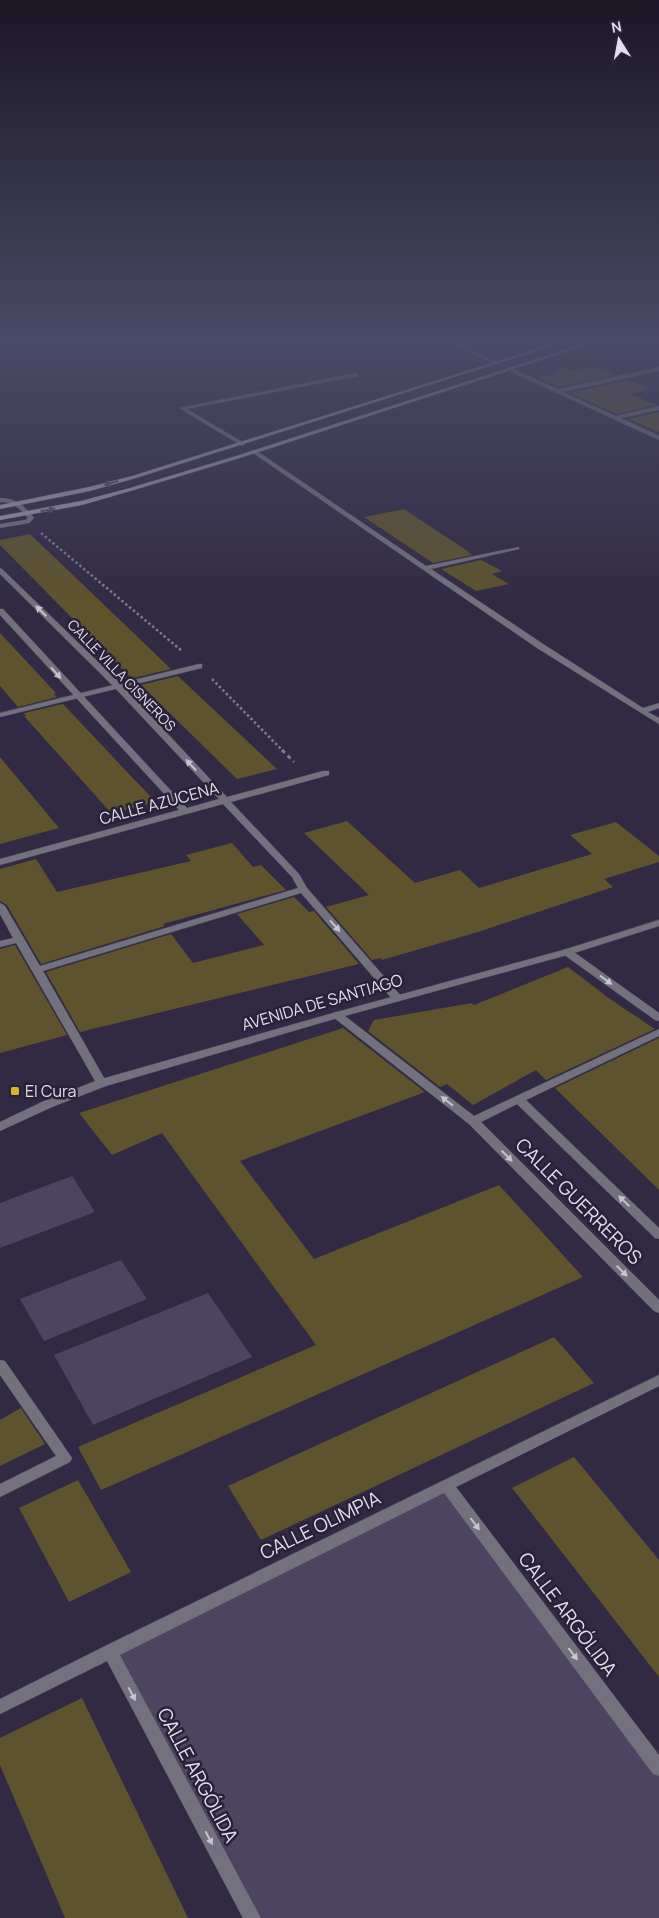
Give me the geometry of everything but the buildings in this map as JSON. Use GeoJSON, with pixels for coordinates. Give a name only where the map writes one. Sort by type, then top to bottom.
{"type":"FeatureCollection","features":[{"type":"Feature","properties":{"kind":"main road"},"geometry":{"type":"LineString","coordinates":[[0,507],[90,489],[293,428]]}},
{"type":"Feature","properties":{"kind":"main road"},"geometry":{"type":"LineString","coordinates":[[0,518],[82,503],[255,452],[330,428]]}},
{"type":"Feature","properties":{"kind":"street"},"geometry":{"type":"LineString","coordinates":[[215,428],[242,444]]}},
{"type":"Feature","properties":{"kind":"street"},"geometry":{"type":"LineString","coordinates":[[636,428],[659,438]]}},
{"type":"Feature","properties":{"kind":"street"},"geometry":{"type":"LineString","coordinates":[[255,452],[540,646],[659,722]]}},
{"type":"Feature","properties":{"kind":"street"},"geometry":{"type":"LineString","coordinates":[[0,500],[11,500],[18,504],[31,518],[27,522],[0,526]]}},
{"type":"Feature","properties":{"kind":"street"},"geometry":{"type":"LineString","coordinates":[[425,568],[517,548]]}},
{"type":"Feature","properties":{"kind":"street","name":"CALLE VILLA CISNEROS"},"geometry":{"type":"LineString","coordinates":[[0,570],[118,686],[296,876],[303,889],[397,998]]}},
{"type":"Feature","properties":{"kind":"street"},"geometry":{"type":"LineString","coordinates":[[0,611],[185,811]]}},
{"type":"Feature","properties":{"kind":"street"},"geometry":{"type":"LineString","coordinates":[[0,716],[199,666]]}},
{"type":"Feature","properties":{"kind":"street"},"geometry":{"type":"LineString","coordinates":[[642,711],[659,705]]}},
{"type":"Feature","properties":{"kind":"street","name":"CALLE AZUCENA"},"geometry":{"type":"LineString","coordinates":[[0,862],[326,773]]}},
{"type":"Feature","properties":{"kind":"street"},"geometry":{"type":"LineString","coordinates":[[37,970],[303,889]]}},
{"type":"Feature","properties":{"kind":"street"},"geometry":{"type":"LineString","coordinates":[[0,906],[102,1083]]}},
{"type":"Feature","properties":{"kind":"street","name":"AVENIDA DE SANTIAGO"},"geometry":{"type":"LineString","coordinates":[[0,1128],[48,1104],[102,1083],[337,1014],[567,952],[659,923]]}},
{"type":"Feature","properties":{"kind":"street"},"geometry":{"type":"LineString","coordinates":[[0,944],[19,938]]}},
{"type":"Feature","properties":{"kind":"street"},"geometry":{"type":"LineString","coordinates":[[567,952],[659,1018]]}},
{"type":"Feature","properties":{"kind":"street","name":"CALLE GUERREROS"},"geometry":{"type":"LineString","coordinates":[[337,1014],[473,1121],[659,1308]]}},
{"type":"Feature","properties":{"kind":"street"},"geometry":{"type":"LineString","coordinates":[[473,1121],[659,1032]]}},
{"type":"Feature","properties":{"kind":"street","name":"CALLE GUERREROS"},"geometry":{"type":"LineString","coordinates":[[519,1100],[659,1235]]}},
{"type":"Feature","properties":{"kind":"street"},"geometry":{"type":"LineString","coordinates":[[0,1366],[65,1458],[0,1491]]}},
{"type":"Feature","properties":{"kind":"street","name":"CALLE OLIMPIA"},"geometry":{"type":"LineString","coordinates":[[0,1707],[659,1380]]}},
{"type":"Feature","properties":{"kind":"street","name":"CALLE ARGÓLIDA"},"geometry":{"type":"LineString","coordinates":[[446,1485],[659,1768]]}},
{"type":"Feature","properties":{"kind":"street","name":"CALLE ARGÓLIDA"},"geometry":{"type":"LineString","coordinates":[[110,1651],[252,1918]]}},
{"type":"Feature","properties":{"kind":"path"},"geometry":{"type":"LineString","coordinates":[[27,522],[199,666],[309,777]]}},
{"type":"Feature","properties":{"kind":"shaded area"},"geometry":{"type":"Polygon","coordinates":[[[72,1176],[95,1212],[0,1248],[0,1203],[72,1176]]]}},
{"type":"Feature","properties":{"kind":"shaded area"},"geometry":{"type":"Polygon","coordinates":[[[121,1260],[147,1299],[44,1341],[20,1299],[121,1260]]]}},
{"type":"Feature","properties":{"kind":"shaded area"},"geometry":{"type":"Polygon","coordinates":[[[208,1293],[252,1357],[93,1425],[54,1355],[208,1293]]]}},
{"type":"Feature","properties":{"kind":"shaded area"},"geometry":{"type":"Polygon","coordinates":[[[446,1485],[659,1768],[659,1918],[252,1918],[110,1651],[446,1485]]]}},
{"type":"Feature","properties":{"kind":"place","name":"El Cura"},"geometry":{"type":"Point","coordinates":[15,1091]}}]}
